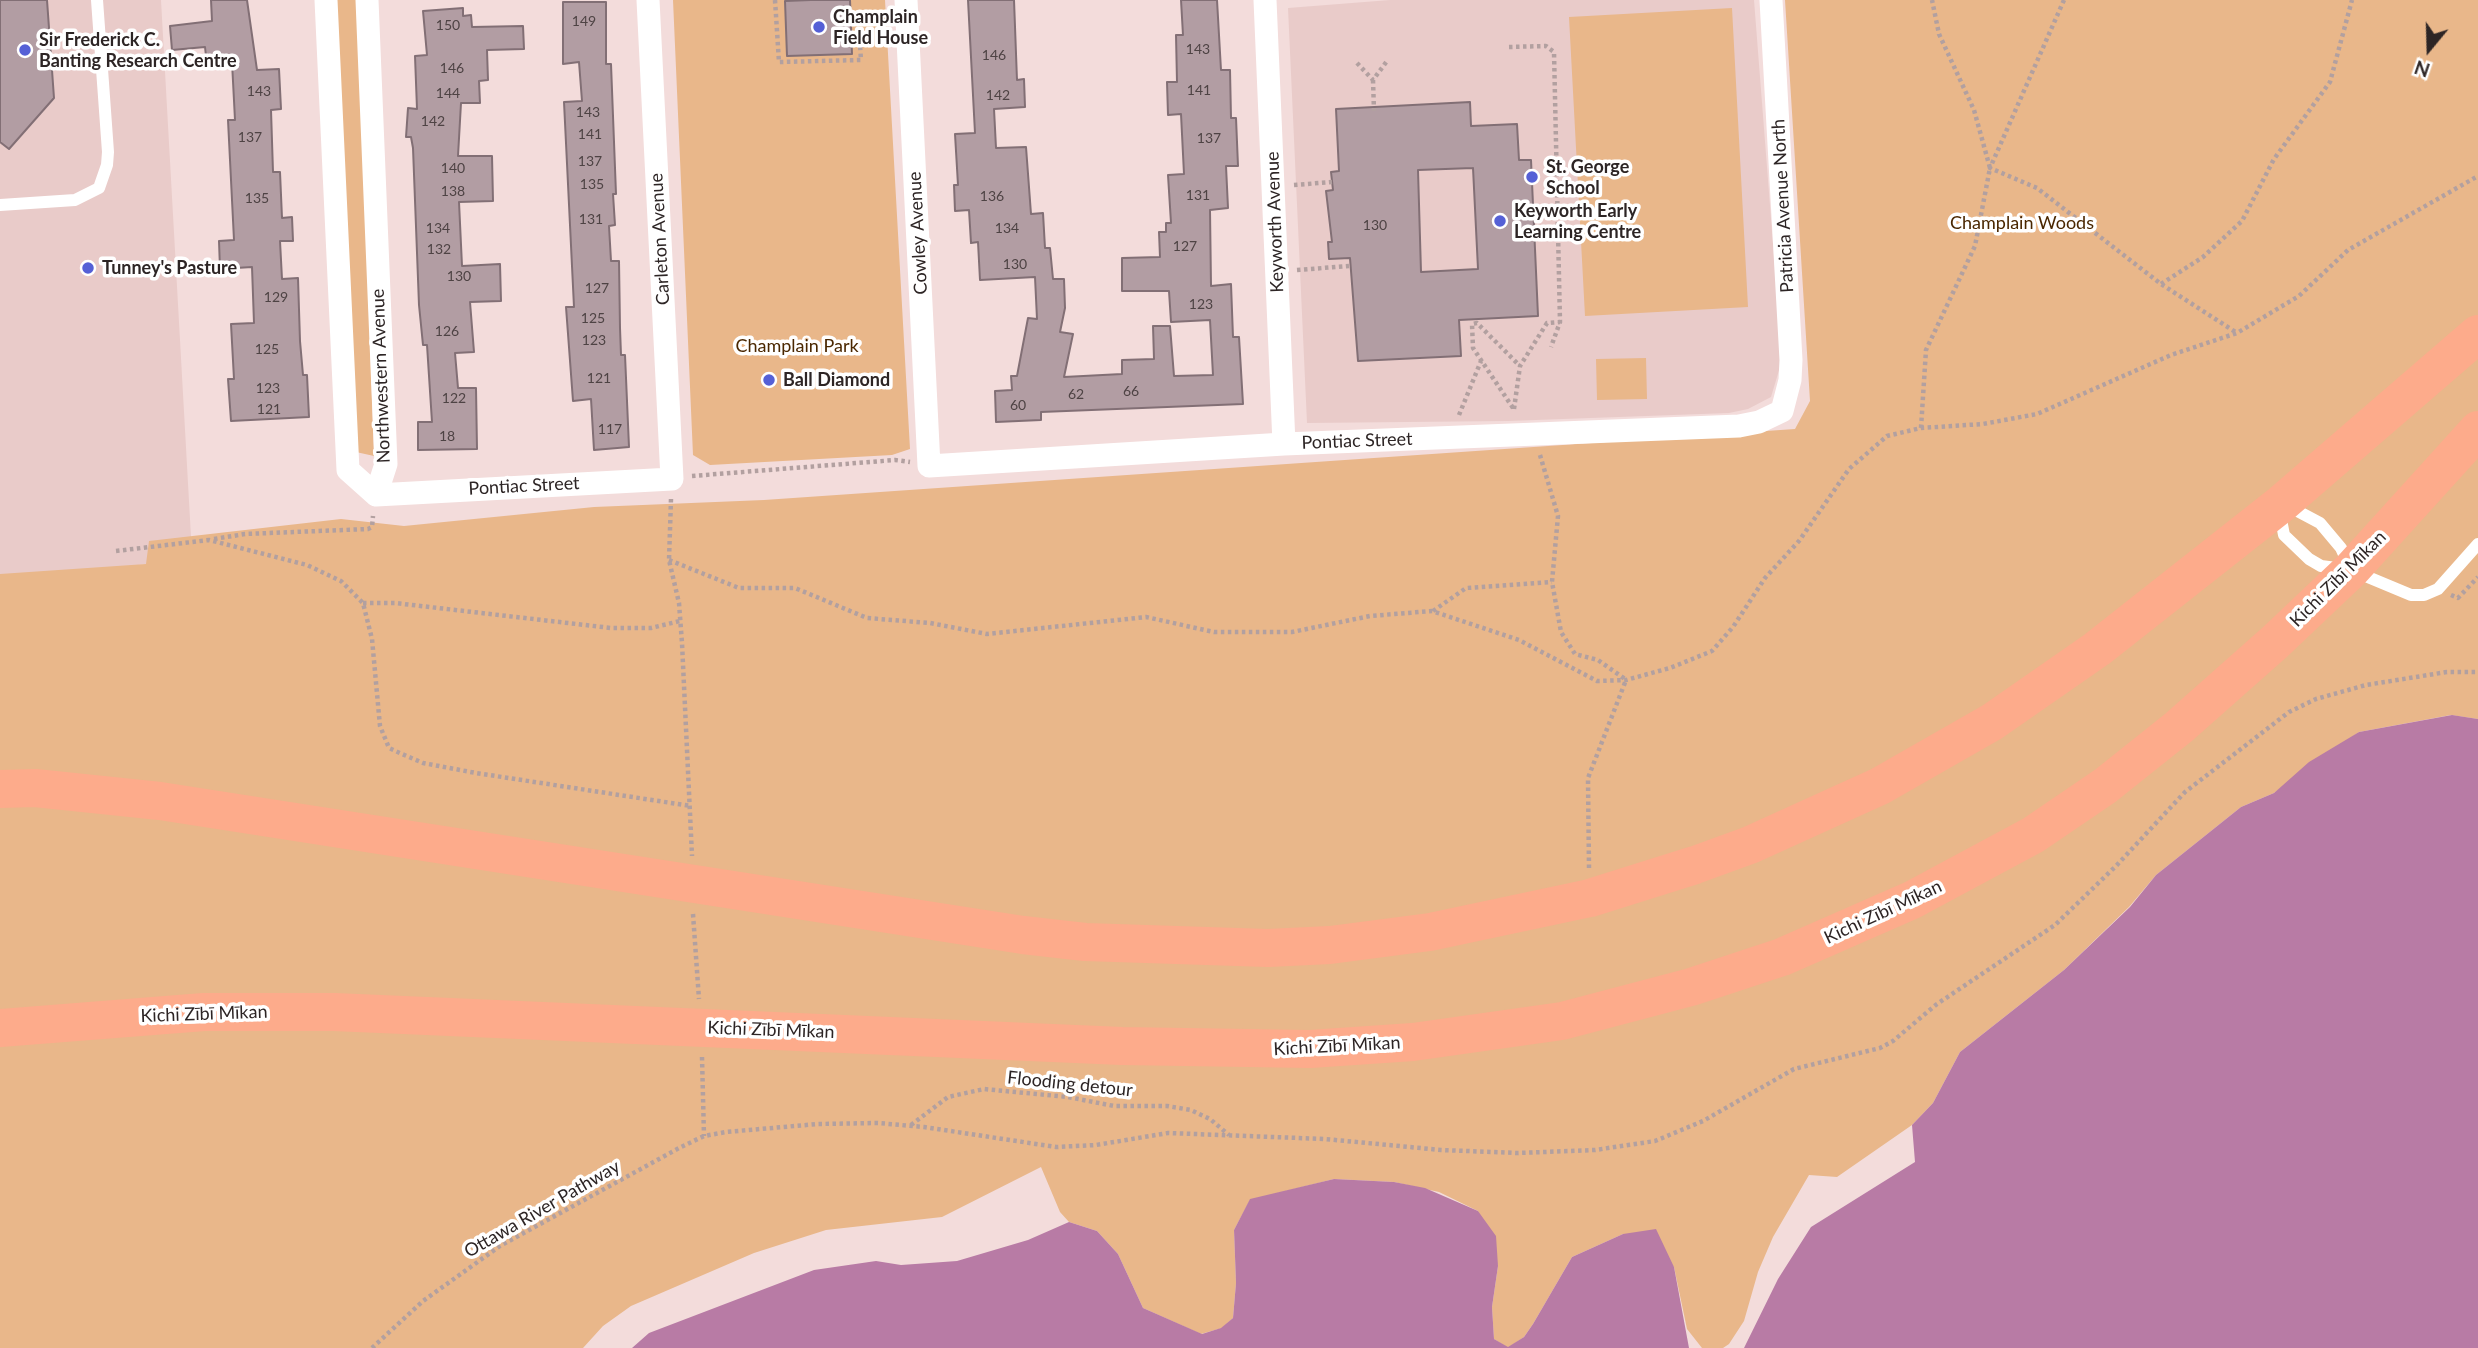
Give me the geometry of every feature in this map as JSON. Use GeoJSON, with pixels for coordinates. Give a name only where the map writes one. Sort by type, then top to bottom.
{"type":"FeatureCollection","features":[{"type":"Feature","properties":{"kind":"highway"},"geometry":{"type":"LineString","coordinates":[[0,789],[47,789],[160,801],[693,887],[1023,935],[1205,948],[1280,948],[1374,940],[1521,915],[1590,898],[1750,845],[1891,780],[1992,722],[2058,678],[2281,504],[2478,334]]}},
{"type":"Feature","properties":{"kind":"highway","name":"Kichi Zībī Mīkan"},"geometry":{"type":"LineString","coordinates":[[0,1028],[204,1012],[308,1012],[1122,1046],[1310,1049],[1400,1043],[1514,1030],[1667,993],[1752,967],[1825,940],[1912,900],[2033,835],[2105,786],[2179,727],[2351,570],[2478,430]]}},
{"type":"Feature","properties":{"kind":"street","name":"Northwestern Avenue"},"geometry":{"type":"LineString","coordinates":[[326,0],[348,470],[376,495],[386,464],[367,0]]}},
{"type":"Feature","properties":{"kind":"street","name":"Carleton Avenue"},"geometry":{"type":"LineString","coordinates":[[648,0],[672,479]]}},
{"type":"Feature","properties":{"kind":"street","name":"Cowley Avenue"},"geometry":{"type":"LineString","coordinates":[[905,0],[929,466]]}},
{"type":"Feature","properties":{"kind":"street","name":"Keyworth Avenue"},"geometry":{"type":"LineString","coordinates":[[1265,0],[1284,444]]}},
{"type":"Feature","properties":{"kind":"street","name":"Patricia Avenue North"},"geometry":{"type":"LineString","coordinates":[[1771,0],[1791,360],[1790,380],[1782,411]]}},
{"type":"Feature","properties":{"kind":"street","name":"Pontiac Street"},"geometry":{"type":"LineString","coordinates":[[929,466],[1284,444],[1459,437],[1529,426],[1740,426],[1759,422],[1782,411]]}},
{"type":"Feature","properties":{"kind":"street","name":"Pontiac Street"},"geometry":{"type":"LineString","coordinates":[[376,495],[672,479]]}},
{"type":"Feature","properties":{"kind":"lane"},"geometry":{"type":"LineString","coordinates":[[0,205],[75,200],[99,188],[108,152],[97,0]]}},
{"type":"Feature","properties":{"kind":"lane"},"geometry":{"type":"LineString","coordinates":[[2351,570],[2342,548],[2320,523],[2298,509],[2281,504],[2280,522],[2284,535],[2295,549],[2321,566],[2351,570],[2411,595],[2424,595],[2442,585],[2478,544]]}},
{"type":"Feature","properties":{"kind":"path"},"geometry":{"type":"LineString","coordinates":[[775,0],[779,62],[861,60],[859,31],[907,28]]}},
{"type":"Feature","properties":{"kind":"path"},"geometry":{"type":"LineString","coordinates":[[1932,0],[1939,34],[1974,110],[1990,169]]}},
{"type":"Feature","properties":{"kind":"path"},"geometry":{"type":"LineString","coordinates":[[1921,428],[1926,350],[1975,246],[1990,169],[2064,0]]}},
{"type":"Feature","properties":{"kind":"path"},"geometry":{"type":"LineString","coordinates":[[2161,284],[2203,257],[2242,221],[2274,159],[2330,82],[2352,0]]}},
{"type":"Feature","properties":{"kind":"path"},"geometry":{"type":"LineString","coordinates":[[1509,47],[1546,46],[1554,52],[1560,322],[1551,347]]}},
{"type":"Feature","properties":{"kind":"path"},"geometry":{"type":"LineString","coordinates":[[1374,111],[1373,80],[1387,61]]}},
{"type":"Feature","properties":{"kind":"path"},"geometry":{"type":"LineString","coordinates":[[1357,63],[1373,80]]}},
{"type":"Feature","properties":{"kind":"path"},"geometry":{"type":"LineString","coordinates":[[1990,169],[2037,188],[2161,284],[2237,333]]}},
{"type":"Feature","properties":{"kind":"path"},"geometry":{"type":"LineString","coordinates":[[669,560],[739,588],[795,588],[867,618],[930,623],[988,634],[1146,617],[1214,632],[1292,632],[1370,616],[1432,611],[1519,640],[1597,681],[1626,680],[1670,668],[1712,651],[1733,626],[1765,578],[1799,541],[1849,469],[1887,436],[1921,428],[1983,424],[2037,414],[2171,355],[2237,333],[2299,296],[2348,250],[2478,176]]}},
{"type":"Feature","properties":{"kind":"path"},"geometry":{"type":"LineString","coordinates":[[1292,185],[1332,182]]}},
{"type":"Feature","properties":{"kind":"path"},"geometry":{"type":"LineString","coordinates":[[1277,271],[1349,266]]}},
{"type":"Feature","properties":{"kind":"path"},"geometry":{"type":"LineString","coordinates":[[1513,408],[1520,366],[1547,323],[1560,322]]}},
{"type":"Feature","properties":{"kind":"path"},"geometry":{"type":"LineString","coordinates":[[1520,366],[1477,323],[1472,324],[1473,348],[1513,408],[1529,426],[1558,516],[1552,582],[1561,632],[1576,654],[1598,660],[1626,680]]}},
{"type":"Feature","properties":{"kind":"path"},"geometry":{"type":"LineString","coordinates":[[1459,437],[1459,415],[1481,361]]}},
{"type":"Feature","properties":{"kind":"path"},"geometry":{"type":"LineString","coordinates":[[700,1030],[680,621],[669,560],[672,479],[710,473],[895,460],[929,466]]}},
{"type":"Feature","properties":{"kind":"path"},"geometry":{"type":"LineString","coordinates":[[116,551],[245,534],[368,530],[372,527],[376,495]]}},
{"type":"Feature","properties":{"kind":"path"},"geometry":{"type":"LineString","coordinates":[[209,540],[325,572],[354,592],[363,603],[372,639],[380,726],[389,748],[423,763],[691,806]]}},
{"type":"Feature","properties":{"kind":"path"},"geometry":{"type":"LineString","coordinates":[[1432,611],[1466,588],[1552,582]]}},
{"type":"Feature","properties":{"kind":"path"},"geometry":{"type":"LineString","coordinates":[[363,603],[395,603],[611,628],[652,628],[680,621]]}},
{"type":"Feature","properties":{"kind":"path"},"geometry":{"type":"LineString","coordinates":[[1590,898],[1588,778],[1626,680]]}},
{"type":"Feature","properties":{"kind":"path","name":"Ottawa River Pathway"},"geometry":{"type":"LineString","coordinates":[[372,1348],[423,1301],[500,1246],[704,1136],[700,1030]]}},
{"type":"Feature","properties":{"kind":"path","name":"Flooding detour"},"geometry":{"type":"LineString","coordinates":[[911,1126],[948,1097],[984,1089],[1068,1097],[1114,1106],[1167,1106],[1191,1110],[1210,1119],[1229,1136]]}},
{"type":"Feature","properties":{"kind":"shaded area","name":"Tunney's Pasture"},"geometry":{"type":"Polygon","coordinates":[[[0,0],[161,0],[191,537],[149,542],[151,563],[0,589],[0,0]]]}},
{"type":"Feature","properties":{"kind":"shaded area","name":"St. George School"},"geometry":{"type":"Polygon","coordinates":[[[1390,0],[1754,0],[1781,347],[1780,367],[1771,397],[1748,409],[1729,413],[1508,421],[1307,423],[1288,8],[1390,0]]]}},
{"type":"Feature","properties":{"kind":"shaded area"},"geometry":{"type":"Polygon","coordinates":[[[2452,715],[2478,719],[2478,1348],[1744,1348],[1778,1279],[1811,1227],[1915,1162],[1912,1125],[1933,1103],[1960,1052],[2064,970],[2130,907],[2156,875],[2241,807],[2274,793],[2309,762],[2359,732],[2452,715]]]}},
{"type":"Feature","properties":{"kind":"shaded area"},"geometry":{"type":"Polygon","coordinates":[[[1334,1179],[1394,1182],[1425,1188],[1478,1211],[1496,1236],[1498,1266],[1492,1307],[1494,1339],[1508,1347],[1524,1337],[1572,1257],[1623,1234],[1656,1229],[1674,1267],[1689,1348],[632,1348],[649,1333],[814,1270],[876,1261],[901,1265],[957,1261],[1028,1240],[1069,1222],[1097,1231],[1118,1254],[1143,1308],[1202,1334],[1221,1328],[1233,1318],[1236,1283],[1234,1230],[1250,1199],[1334,1179]]]}},
{"type":"Feature","properties":{"kind":"green space"},"geometry":{"type":"Polygon","coordinates":[[[333,0],[358,0],[374,456],[356,452],[333,0]]]}},
{"type":"Feature","properties":{"kind":"green space","name":"Champlain Park"},"geometry":{"type":"Polygon","coordinates":[[[673,0],[885,0],[910,449],[892,455],[710,465],[693,455],[673,0]]]}},
{"type":"Feature","properties":{"kind":"green space","name":"Champlain Woods"},"geometry":{"type":"Polygon","coordinates":[[[1785,0],[2478,0],[2478,719],[2451,715],[2359,732],[2274,793],[2241,807],[2156,875],[2129,907],[2064,970],[1960,1052],[1933,1103],[1912,1125],[1837,1177],[1809,1175],[1773,1237],[1758,1272],[1744,1321],[1729,1344],[1723,1348],[1702,1348],[1687,1329],[1674,1267],[1623,1234],[1572,1257],[1524,1337],[1508,1348],[1494,1339],[1492,1307],[1498,1266],[1478,1211],[1439,1192],[1394,1182],[1334,1179],[1250,1200],[1234,1230],[1236,1283],[1233,1318],[1222,1328],[1201,1334],[1143,1308],[1118,1254],[1097,1231],[1069,1222],[1060,1212],[1041,1167],[942,1217],[826,1230],[754,1253],[631,1306],[603,1326],[583,1348],[0,1348],[0,574],[146,564],[149,541],[341,519],[404,526],[594,507],[764,500],[1795,429],[1810,401],[1785,0]]]}},
{"type":"Feature","properties":{"kind":"green space"},"geometry":{"type":"Polygon","coordinates":[[[1732,8],[1748,307],[1585,316],[1569,17],[1732,8]]]}},
{"type":"Feature","properties":{"kind":"green space"},"geometry":{"type":"Polygon","coordinates":[[[1646,358],[1647,399],[1597,400],[1596,359],[1646,358]]]}},
{"type":"Feature","properties":{"kind":"building","name":"Sir Frederick C. Banting Research Centre"},"geometry":{"type":"Polygon","coordinates":[[[0,0],[47,0],[54,98],[9,149],[0,142],[0,0]]]}},
{"type":"Feature","properties":{"kind":"building"},"geometry":{"type":"Polygon","coordinates":[[[211,0],[247,0],[257,70],[279,69],[281,109],[271,110],[273,172],[280,172],[282,218],[292,217],[293,241],[280,241],[282,279],[298,278],[300,341],[303,375],[307,375],[309,417],[231,421],[228,379],[234,379],[231,324],[254,323],[252,267],[220,269],[219,241],[234,240],[228,120],[235,120],[232,62],[207,65],[205,47],[172,50],[170,26],[212,21],[211,0]]]}},
{"type":"Feature","properties":{"kind":"building","name":"Champlain Field House"},"geometry":{"type":"Polygon","coordinates":[[[850,0],[852,54],[787,56],[785,1],[850,0]]]}},
{"type":"Feature","properties":{"kind":"building"},"geometry":{"type":"Polygon","coordinates":[[[968,0],[1014,0],[1017,80],[1024,79],[1025,107],[994,109],[996,148],[1026,147],[1031,214],[1043,213],[1045,248],[1050,248],[1053,279],[1064,279],[1065,308],[1060,332],[1073,334],[1064,377],[1122,374],[1122,360],[1154,359],[1153,326],[1170,326],[1174,376],[1213,375],[1210,320],[1171,322],[1169,291],[1122,291],[1122,258],[1160,257],[1159,232],[1166,232],[1166,223],[1171,223],[1168,175],[1184,174],[1181,114],[1168,115],[1167,82],[1177,82],[1176,35],[1183,35],[1181,0],[1217,0],[1221,70],[1230,70],[1231,118],[1236,118],[1238,166],[1226,166],[1228,208],[1210,210],[1211,286],[1231,284],[1233,337],[1239,337],[1243,404],[1041,412],[1041,420],[996,422],[995,391],[1012,390],[1011,376],[1017,376],[1028,318],[1037,319],[1035,277],[980,280],[978,242],[971,243],[969,210],[955,211],[954,185],[958,185],[955,134],[975,133],[968,0]]]}},
{"type":"Feature","properties":{"kind":"building"},"geometry":{"type":"Polygon","coordinates":[[[563,2],[606,2],[606,64],[611,64],[616,194],[613,194],[615,225],[609,226],[611,261],[619,261],[621,355],[625,355],[629,447],[594,450],[591,399],[573,401],[566,307],[574,307],[564,102],[582,101],[579,62],[563,64],[563,2]]]}},
{"type":"Feature","properties":{"kind":"building"},"geometry":{"type":"Polygon","coordinates":[[[463,8],[463,16],[471,15],[472,27],[523,26],[524,49],[487,50],[488,80],[479,81],[480,103],[461,103],[458,156],[492,156],[493,201],[459,202],[462,266],[500,264],[501,301],[470,302],[474,352],[455,353],[458,388],[476,388],[477,449],[418,450],[418,422],[432,422],[427,345],[423,345],[419,305],[413,148],[411,137],[406,137],[408,108],[417,109],[415,56],[427,55],[423,11],[463,8]]]}},
{"type":"Feature","properties":{"kind":"building"},"geometry":{"type":"Polygon","coordinates":[[[1470,102],[1471,126],[1517,124],[1519,160],[1531,160],[1538,316],[1459,320],[1461,356],[1358,361],[1350,258],[1329,259],[1328,242],[1332,242],[1326,191],[1333,190],[1331,172],[1339,171],[1336,109],[1470,102]],[[1473,168],[1418,170],[1421,272],[1478,269],[1473,168]]]}},
{"type":"Feature","properties":{"kind":"place","name":"Champlain Field House"},"geometry":{"type":"Point","coordinates":[819,27]}},
{"type":"Feature","properties":{"kind":"place","name":"Sir Frederick C. Banting Research Centre"},"geometry":{"type":"Point","coordinates":[25,50]}},
{"type":"Feature","properties":{"kind":"place","name":"St. George School"},"geometry":{"type":"Point","coordinates":[1532,177]}},
{"type":"Feature","properties":{"kind":"place","name":"Keyworth Early Learning Centre"},"geometry":{"type":"Point","coordinates":[1500,221]}},
{"type":"Feature","properties":{"kind":"place","name":"Tunney's Pasture"},"geometry":{"type":"Point","coordinates":[88,268]}},
{"type":"Feature","properties":{"kind":"place","name":"Ball Diamond"},"geometry":{"type":"Point","coordinates":[769,380]}}]}
